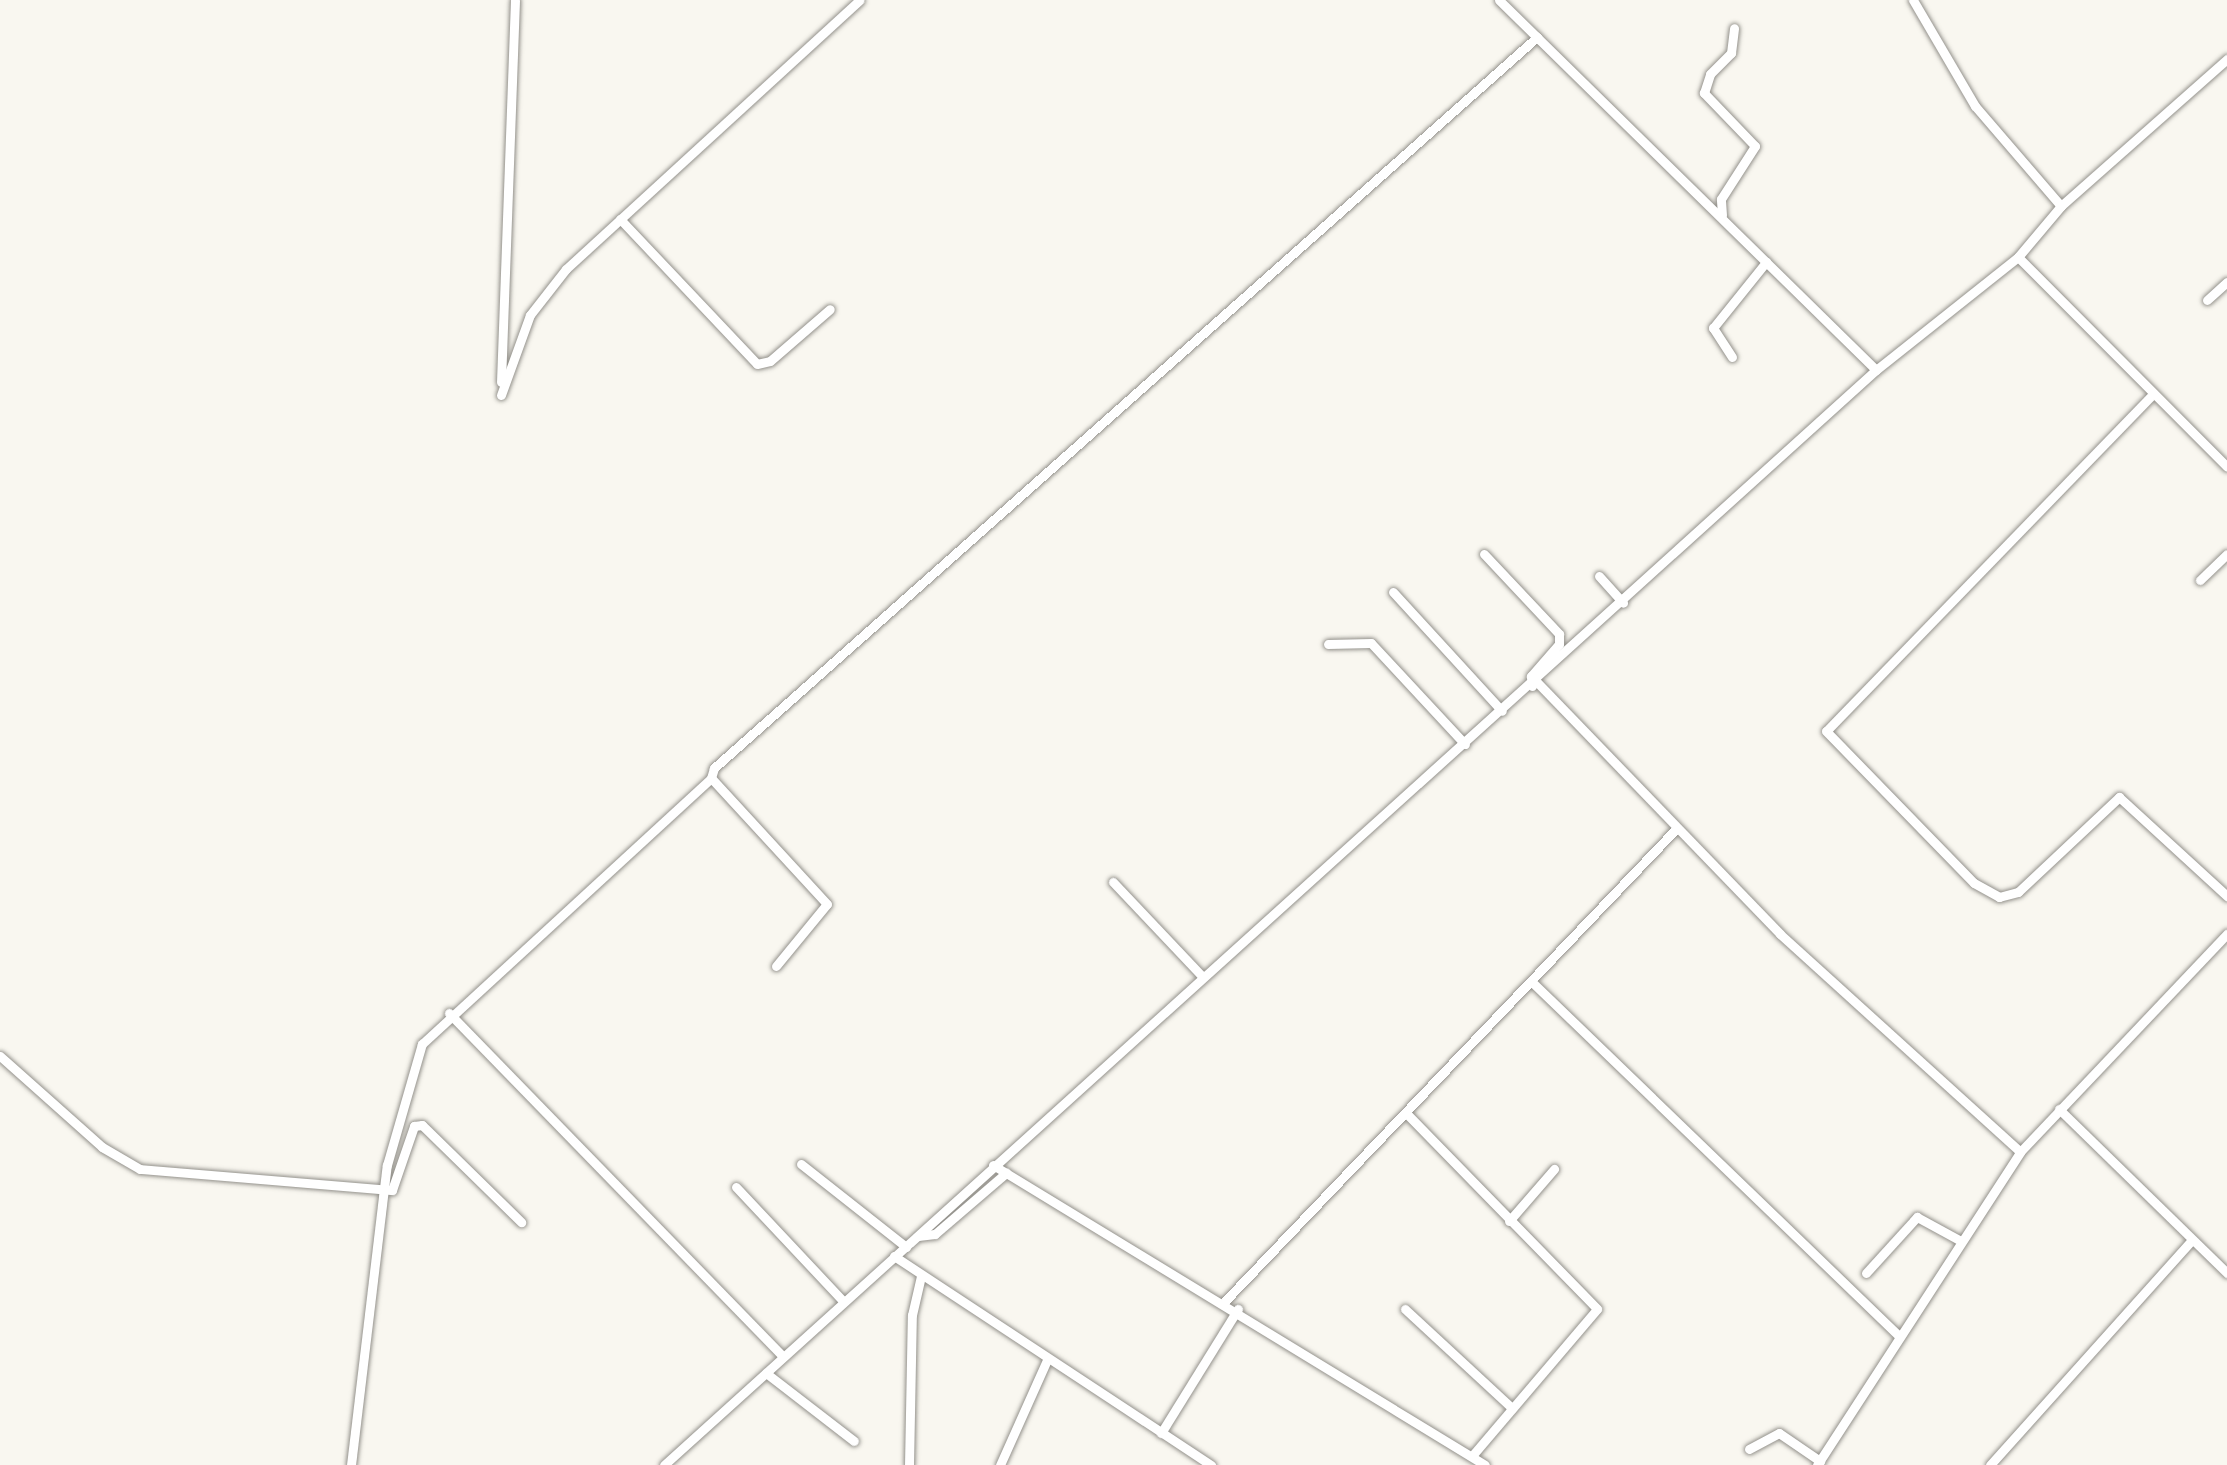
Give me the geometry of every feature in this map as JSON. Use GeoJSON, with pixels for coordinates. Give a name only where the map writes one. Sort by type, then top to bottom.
{"type":"FeatureCollection","features":[{"type":"Feature","properties":{"kind":"street"},"geometry":{"type":"LineString","coordinates":[[515,0],[501,395],[530,315],[566,268],[860,0]]}},
{"type":"Feature","properties":{"kind":"street"},"geometry":{"type":"LineString","coordinates":[[1498,0],[1722,215],[1876,370]]}},
{"type":"Feature","properties":{"kind":"street"},"geometry":{"type":"LineString","coordinates":[[1913,0],[1975,106],[2062,206]]}},
{"type":"Feature","properties":{"kind":"street"},"geometry":{"type":"LineString","coordinates":[[1722,215],[1721,199],[1755,146],[1704,93],[1710,74],[1731,53],[1734,28]]}},
{"type":"Feature","properties":{"kind":"street"},"geometry":{"type":"LineString","coordinates":[[351,1465],[383,1192],[403,1092],[422,1044],[449,1012],[710,778],[742,739],[1537,37]]}},
{"type":"Feature","properties":{"kind":"street"},"geometry":{"type":"LineString","coordinates":[[664,1465],[1202,976],[1534,684],[1876,370],[2018,257],[2062,206],[2227,59]]}},
{"type":"Feature","properties":{"kind":"street"},"geometry":{"type":"LineString","coordinates":[[620,219],[757,364],[770,360],[830,309]]}},
{"type":"Feature","properties":{"kind":"street"},"geometry":{"type":"LineString","coordinates":[[2018,257],[2150,397],[2227,468]]}},
{"type":"Feature","properties":{"kind":"street"},"geometry":{"type":"LineString","coordinates":[[1732,358],[1713,328],[1766,262]]}},
{"type":"Feature","properties":{"kind":"street"},"geometry":{"type":"LineString","coordinates":[[2206,300],[2227,282]]}},
{"type":"Feature","properties":{"kind":"street"},"geometry":{"type":"LineString","coordinates":[[2150,397],[1826,732],[1988,893],[2018,892],[2119,797],[2227,896]]}},
{"type":"Feature","properties":{"kind":"street"},"geometry":{"type":"LineString","coordinates":[[1484,554],[1559,634],[1559,644],[1531,676],[1534,684],[1674,830],[2020,1152]]}},
{"type":"Feature","properties":{"kind":"street"},"geometry":{"type":"LineString","coordinates":[[2200,580],[2227,554]]}},
{"type":"Feature","properties":{"kind":"street"},"geometry":{"type":"LineString","coordinates":[[1599,576],[1622,603]]}},
{"type":"Feature","properties":{"kind":"street"},"geometry":{"type":"LineString","coordinates":[[1392,592],[1502,712]]}},
{"type":"Feature","properties":{"kind":"street"},"geometry":{"type":"LineString","coordinates":[[1328,644],[1371,644],[1465,744]]}},
{"type":"Feature","properties":{"kind":"street"},"geometry":{"type":"LineString","coordinates":[[710,778],[827,904],[776,966]]}},
{"type":"Feature","properties":{"kind":"street"},"geometry":{"type":"LineString","coordinates":[[1225,1301],[1533,983],[1674,830]]}},
{"type":"Feature","properties":{"kind":"street"},"geometry":{"type":"LineString","coordinates":[[1113,882],[1202,976]]}},
{"type":"Feature","properties":{"kind":"street"},"geometry":{"type":"LineString","coordinates":[[1749,1449],[1780,1433],[1818,1463],[2020,1152],[2227,934]]}},
{"type":"Feature","properties":{"kind":"street"},"geometry":{"type":"LineString","coordinates":[[1533,983],[1898,1335]]}},
{"type":"Feature","properties":{"kind":"street"},"geometry":{"type":"LineString","coordinates":[[449,1012],[783,1356]]}},
{"type":"Feature","properties":{"kind":"street"},"geometry":{"type":"LineString","coordinates":[[0,1056],[102,1147],[140,1169],[383,1192],[399,1182],[414,1126],[422,1126],[521,1222]]}},
{"type":"Feature","properties":{"kind":"street"},"geometry":{"type":"LineString","coordinates":[[2059,1109],[2227,1273]]}},
{"type":"Feature","properties":{"kind":"street"},"geometry":{"type":"LineString","coordinates":[[1407,1114],[1597,1310],[1472,1456]]}},
{"type":"Feature","properties":{"kind":"street"},"geometry":{"type":"LineString","coordinates":[[801,1164],[906,1247]]}},
{"type":"Feature","properties":{"kind":"street"},"geometry":{"type":"LineString","coordinates":[[993,1164],[1225,1301],[1485,1465]]}},
{"type":"Feature","properties":{"kind":"street"},"geometry":{"type":"LineString","coordinates":[[1508,1221],[1554,1169]]}},
{"type":"Feature","properties":{"kind":"street"},"geometry":{"type":"LineString","coordinates":[[917,1236],[935,1234],[1006,1172]]}},
{"type":"Feature","properties":{"kind":"street"},"geometry":{"type":"LineString","coordinates":[[736,1187],[843,1302]]}},
{"type":"Feature","properties":{"kind":"street"},"geometry":{"type":"LineString","coordinates":[[1866,1273],[1917,1217],[1961,1241]]}},
{"type":"Feature","properties":{"kind":"street"},"geometry":{"type":"LineString","coordinates":[[1990,1465],[2192,1240]]}},
{"type":"Feature","properties":{"kind":"street"},"geometry":{"type":"LineString","coordinates":[[894,1256],[1046,1360],[1211,1465]]}},
{"type":"Feature","properties":{"kind":"street"},"geometry":{"type":"LineString","coordinates":[[909,1465],[912,1315],[921,1276]]}},
{"type":"Feature","properties":{"kind":"street"},"geometry":{"type":"LineString","coordinates":[[1405,1309],[1512,1408]]}},
{"type":"Feature","properties":{"kind":"street"},"geometry":{"type":"LineString","coordinates":[[1161,1433],[1238,1310]]}},
{"type":"Feature","properties":{"kind":"street"},"geometry":{"type":"LineString","coordinates":[[1000,1465],[1046,1360]]}},
{"type":"Feature","properties":{"kind":"street"},"geometry":{"type":"LineString","coordinates":[[766,1373],[854,1440]]}}]}
